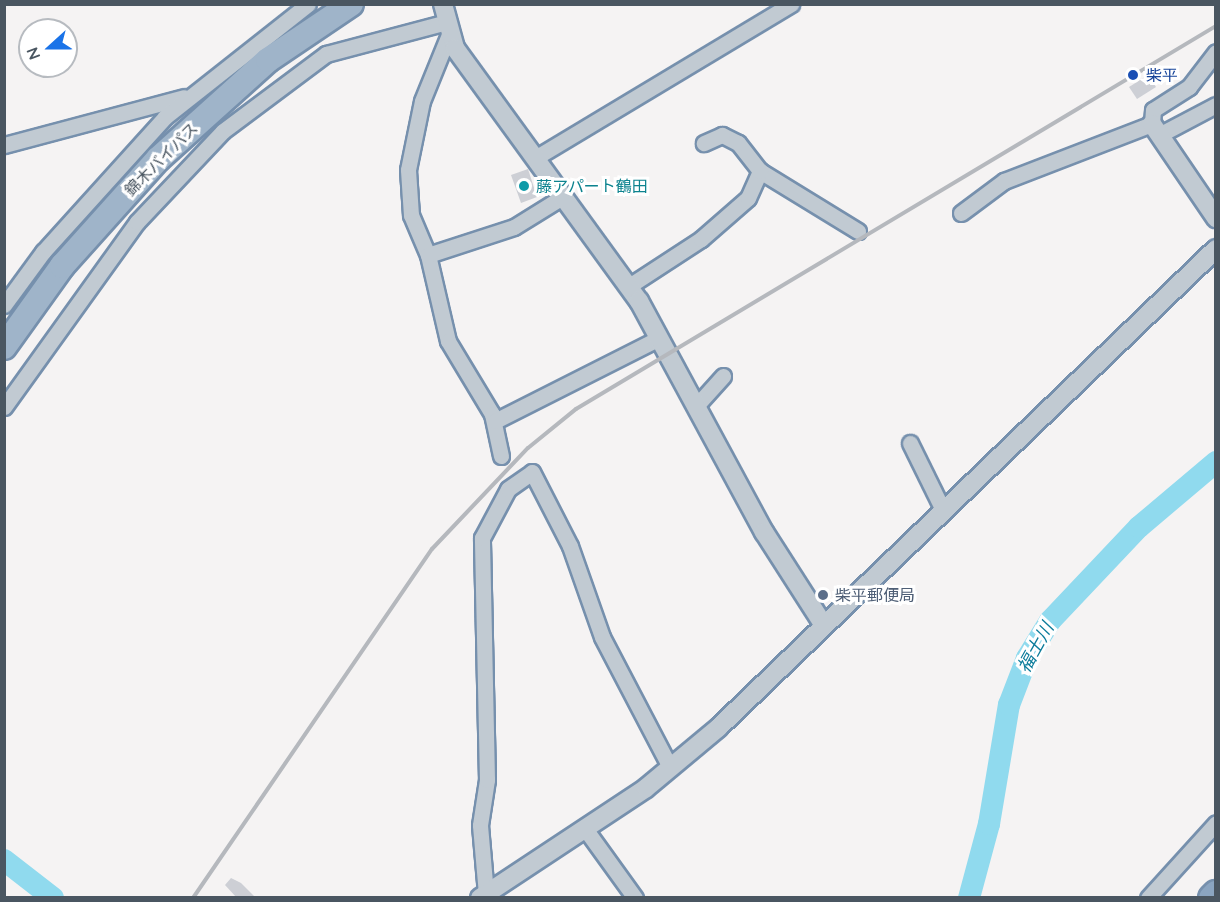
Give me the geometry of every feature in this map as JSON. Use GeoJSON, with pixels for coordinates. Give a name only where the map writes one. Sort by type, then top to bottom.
{"type":"FeatureCollection","features":[{"type":"Feature","properties":{"kind":"highway","name":"錦木バイパス"},"geometry":{"type":"LineString","coordinates":[[4,347],[62,266],[158,159],[268,60],[351,4]]}},
{"type":"Feature","properties":{"kind":"highway"},"geometry":{"type":"LineString","coordinates":[[1212,897],[1215,894]]}},
{"type":"Feature","properties":{"kind":"street"},"geometry":{"type":"LineString","coordinates":[[4,305],[79,211],[188,96],[308,4]]}},
{"type":"Feature","properties":{"kind":"street"},"geometry":{"type":"LineString","coordinates":[[535,158],[791,4]]}},
{"type":"Feature","properties":{"kind":"street"},"geometry":{"type":"LineString","coordinates":[[446,19],[455,48],[629,286],[697,405],[786,570],[824,624]]}},
{"type":"Feature","properties":{"kind":"street"},"geometry":{"type":"LineString","coordinates":[[446,19],[422,101],[408,170],[411,215],[428,255],[448,341],[495,421],[501,456]]}},
{"type":"Feature","properties":{"kind":"street"},"geometry":{"type":"LineString","coordinates":[[4,406],[137,222],[222,131],[326,54],[446,19]]}},
{"type":"Feature","properties":{"kind":"street"},"geometry":{"type":"LineString","coordinates":[[1215,52],[1190,87],[1153,110],[1155,130],[1215,219]]}},
{"type":"Feature","properties":{"kind":"street"},"geometry":{"type":"LineString","coordinates":[[4,145],[188,96]]}},
{"type":"Feature","properties":{"kind":"street"},"geometry":{"type":"LineString","coordinates":[[961,213],[1004,181],[1155,130],[1215,105]]}},
{"type":"Feature","properties":{"kind":"street"},"geometry":{"type":"LineString","coordinates":[[704,143],[722,135],[738,143],[759,171],[858,231]]}},
{"type":"Feature","properties":{"kind":"street"},"geometry":{"type":"LineString","coordinates":[[629,286],[728,219],[748,198],[759,171]]}},
{"type":"Feature","properties":{"kind":"street"},"geometry":{"type":"LineString","coordinates":[[428,255],[514,228],[564,196]]}},
{"type":"Feature","properties":{"kind":"street"},"geometry":{"type":"LineString","coordinates":[[483,896],[586,830],[670,767],[824,624],[1215,249]]}},
{"type":"Feature","properties":{"kind":"street"},"geometry":{"type":"LineString","coordinates":[[495,421],[659,338]]}},
{"type":"Feature","properties":{"kind":"street"},"geometry":{"type":"LineString","coordinates":[[697,405],[723,376]]}},
{"type":"Feature","properties":{"kind":"street"},"geometry":{"type":"LineString","coordinates":[[910,442],[943,510]]}},
{"type":"Feature","properties":{"kind":"street"},"geometry":{"type":"LineString","coordinates":[[483,896],[480,825],[487,780],[482,538],[508,489],[532,472],[570,546],[602,637],[670,767]]}},
{"type":"Feature","properties":{"kind":"street"},"geometry":{"type":"LineString","coordinates":[[1148,897],[1215,823]]}},
{"type":"Feature","properties":{"kind":"street"},"geometry":{"type":"LineString","coordinates":[[586,830],[635,897]]}},
{"type":"Feature","properties":{"kind":"building"},"geometry":{"type":"Polygon","coordinates":[[[1148,75],[1156,87],[1137,99],[1129,87],[1148,75]]]}},
{"type":"Feature","properties":{"kind":"building","name":"藤アパート鶴田"},"geometry":{"type":"Polygon","coordinates":[[[528,169],[537,197],[521,203],[511,175],[528,169]]]}},
{"type":"Feature","properties":{"kind":"building"},"geometry":{"type":"Polygon","coordinates":[[[231,878],[241,883],[255,897],[236,897],[225,885],[231,878]]]}},
{"type":"Feature","properties":{"kind":"waterway","name":"福士川"},"geometry":{"type":"LineString","coordinates":[[969,898],[989,824],[1009,705],[1027,658],[1050,621],[1139,527],[1216,462]]}},
{"type":"Feature","properties":{"kind":"waterway"},"geometry":{"type":"LineString","coordinates":[[4,860],[53,898]]}},
{"type":"Feature","properties":{"kind":"railway"},"geometry":{"type":"LineString","coordinates":[[193,898],[432,549],[528,448],[576,409],[1216,26]]}},
{"type":"Feature","properties":{"kind":"place","name":"柴平"},"geometry":{"type":"Point","coordinates":[1133,75]}},
{"type":"Feature","properties":{"kind":"place","name":"藤アパート鶴田"},"geometry":{"type":"Point","coordinates":[524,186]}},
{"type":"Feature","properties":{"kind":"place","name":"柴平郵便局"},"geometry":{"type":"Point","coordinates":[823,595]}}]}
